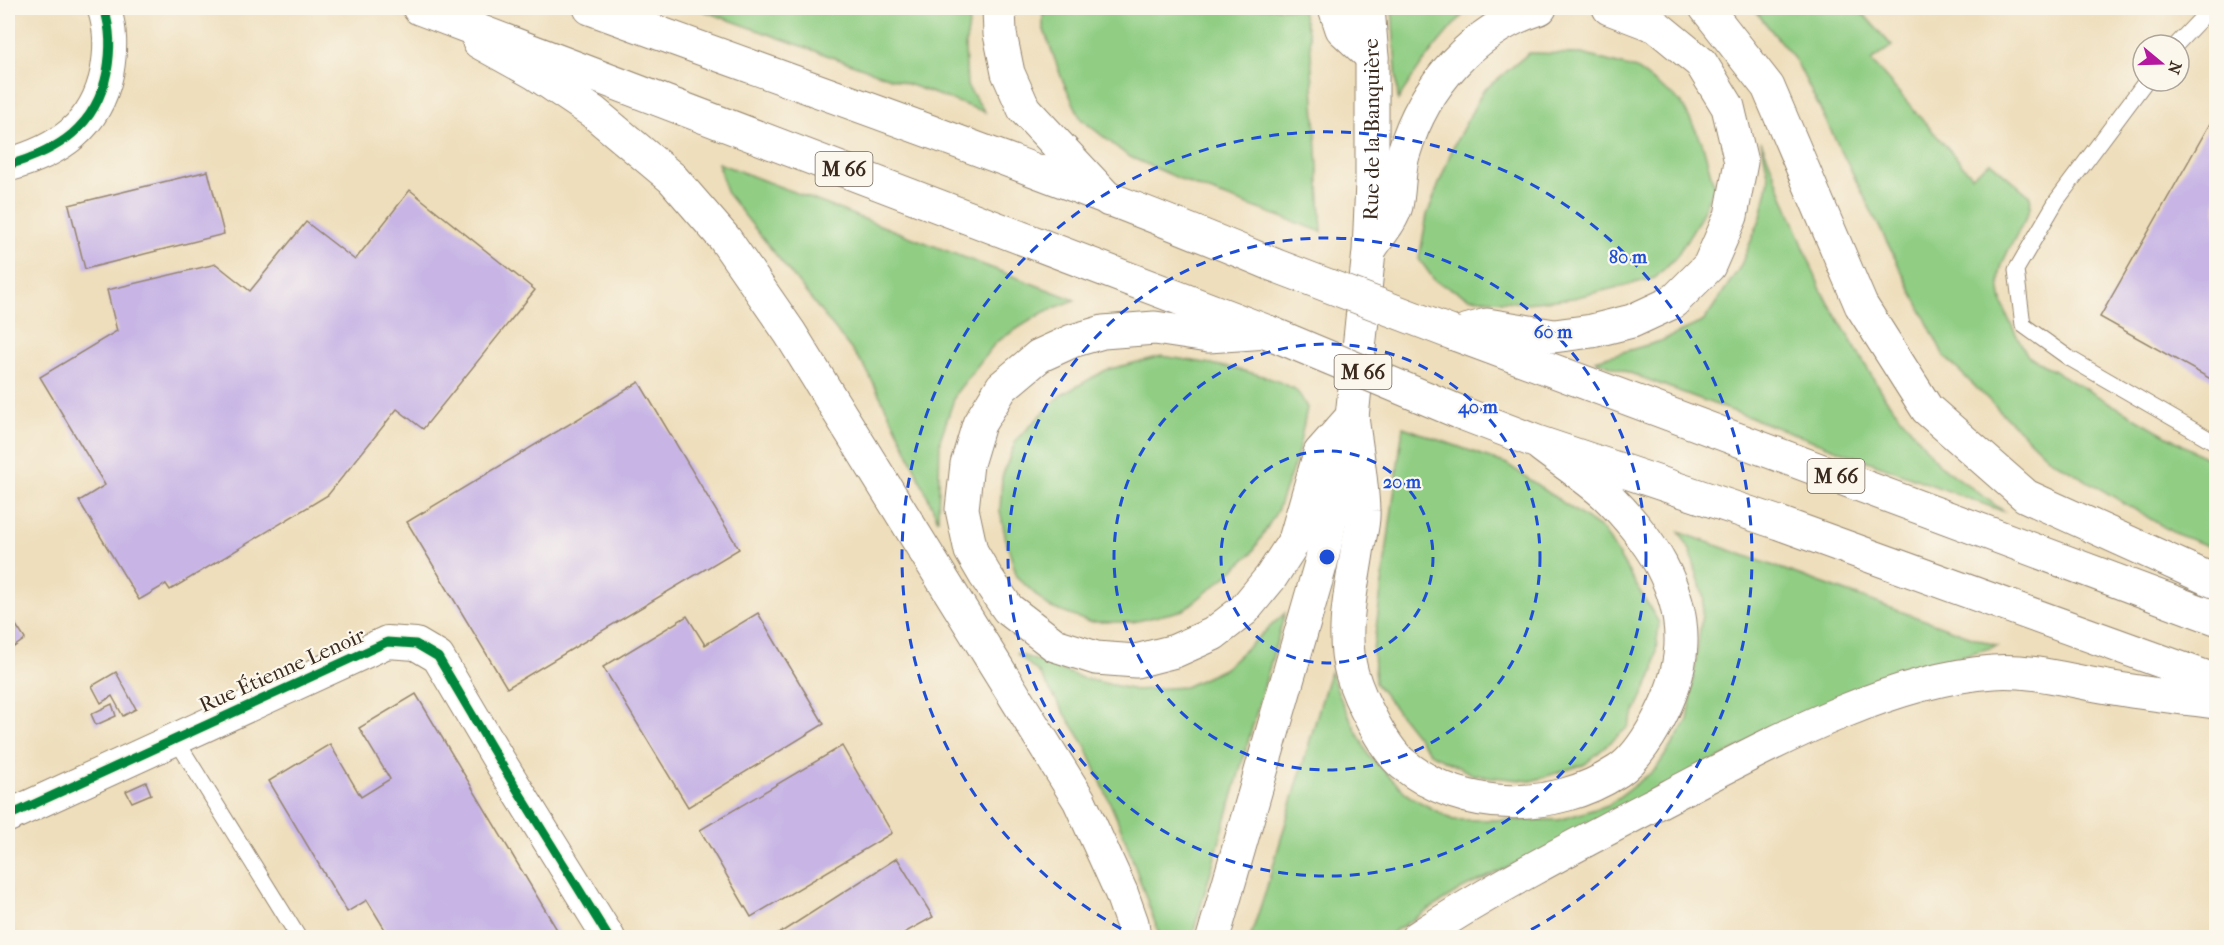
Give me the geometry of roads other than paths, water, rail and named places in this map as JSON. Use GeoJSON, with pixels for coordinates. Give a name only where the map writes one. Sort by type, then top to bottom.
{"type":"FeatureCollection","features":[{"type":"Feature","properties":{"kind":"main road"},"geometry":{"type":"LineString","coordinates":[[8,165],[54,147],[69,137],[88,119],[99,98],[110,56],[110,32],[104,8]]}},
{"type":"Feature","properties":{"kind":"main road","name":"M 66"},"geometry":{"type":"LineString","coordinates":[[418,8],[1268,332],[1537,442],[1779,523],[2217,681]]}},
{"type":"Feature","properties":{"kind":"main road","name":"M 66"},"geometry":{"type":"LineString","coordinates":[[418,8],[535,73],[593,112],[672,178],[725,239],[790,333],[1079,800],[1121,892],[1132,923],[1134,938]]}},
{"type":"Feature","properties":{"kind":"main road","name":"M 66"},"geometry":{"type":"LineString","coordinates":[[590,8],[1109,200],[1455,334],[2217,618]]}},
{"type":"Feature","properties":{"kind":"main road","name":"M 66"},"geometry":{"type":"LineString","coordinates":[[999,8],[1000,34],[1008,73],[1024,109],[1109,200]]}},
{"type":"Feature","properties":{"kind":"main road"},"geometry":{"type":"LineString","coordinates":[[1335,8],[1342,29],[1372,57]]}},
{"type":"Feature","properties":{"kind":"main road","name":"Rue de la Banquière"},"geometry":{"type":"LineString","coordinates":[[1352,417],[1369,251],[1372,182],[1372,57],[1368,8]]}},
{"type":"Feature","properties":{"kind":"main road"},"geometry":{"type":"LineString","coordinates":[[1369,251],[1395,208],[1403,153],[1418,115],[1440,79],[1470,46],[1525,12],[1540,8]]}},
{"type":"Feature","properties":{"kind":"main road"},"geometry":{"type":"LineString","coordinates":[[1455,334],[1488,325],[1554,336],[1592,331],[1632,321],[1673,302],[1709,266],[1731,216],[1741,162],[1728,107],[1701,63],[1656,26],[1609,8]]}},
{"type":"Feature","properties":{"kind":"main road"},"geometry":{"type":"LineString","coordinates":[[1706,8],[1768,87],[1861,305],[1927,409],[2026,496],[2217,582]]}},
{"type":"Feature","properties":{"kind":"main road","name":"M 66"},"geometry":{"type":"LineString","coordinates":[[1268,332],[1208,336],[1155,328],[1103,332],[1072,341],[1039,356],[1002,387],[979,424],[967,464],[962,509],[972,551],[1008,609],[1055,645],[1096,658],[1136,661],[1175,651],[1213,634],[1244,610],[1271,577],[1295,540],[1320,453],[1352,417]]}},
{"type":"Feature","properties":{"kind":"main road"},"geometry":{"type":"LineString","coordinates":[[1213,938],[1321,563],[1352,417]]}},
{"type":"Feature","properties":{"kind":"main road","name":"M 66"},"geometry":{"type":"LineString","coordinates":[[1352,417],[1364,513],[1346,629],[1352,674],[1366,709],[1382,738],[1401,763],[1433,784],[1471,796],[1507,802],[1550,799],[1589,788],[1620,770],[1646,742],[1667,704],[1678,674],[1682,642],[1678,608],[1661,565],[1635,527],[1606,495],[1537,442]]}},
{"type":"Feature","properties":{"kind":"main road"},"geometry":{"type":"LineString","coordinates":[[1417,938],[1463,908],[1564,852],[1728,766],[1842,712],[1895,692],[1952,678],[1994,672],[2030,673],[2112,688],[2217,702]]}},
{"type":"Feature","properties":{"kind":"street","name":"Rue Étienne Lenoir"},"geometry":{"type":"LineString","coordinates":[[8,816],[387,642],[416,644],[438,657],[609,938]]}},
{"type":"Feature","properties":{"kind":"lane"},"geometry":{"type":"LineString","coordinates":[[2187,33],[2211,8]]}},
{"type":"Feature","properties":{"kind":"lane"},"geometry":{"type":"LineString","coordinates":[[2136,93],[2057,200],[2016,270],[2023,325],[2069,358],[2217,443]]}},
{"type":"Feature","properties":{"kind":"lane"},"geometry":{"type":"LineString","coordinates":[[175,738],[299,938]]}}]}
